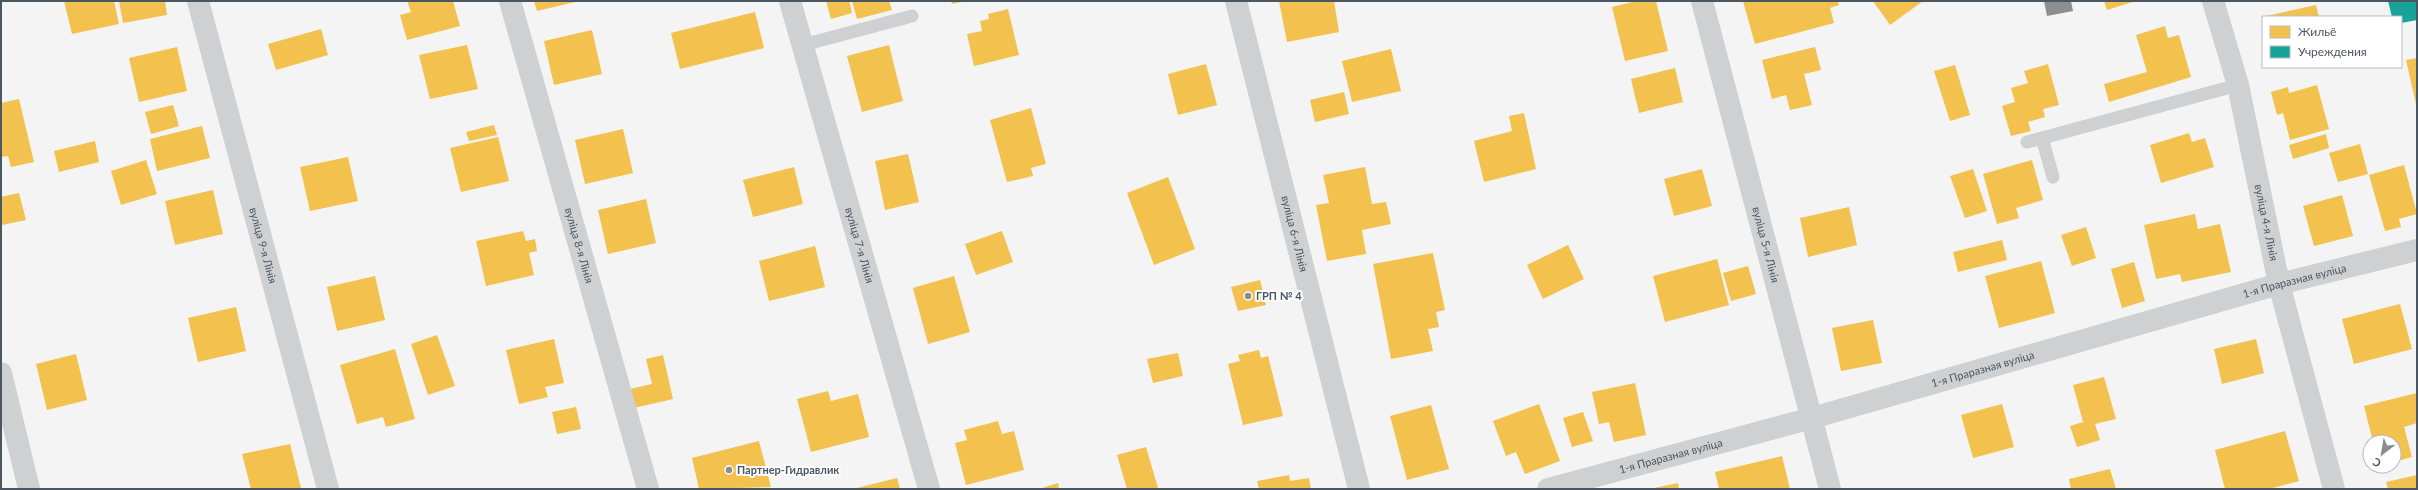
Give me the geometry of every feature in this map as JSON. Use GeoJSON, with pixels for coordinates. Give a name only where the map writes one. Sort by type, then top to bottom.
{"type":"FeatureCollection","features":[{"type":"Feature","properties":{"kind":"street","name":"вуліца 9-я Лінія"},"geometry":{"type":"LineString","coordinates":[[198,1],[328,489]]}},
{"type":"Feature","properties":{"kind":"street","name":"вуліца 8-я Лінія"},"geometry":{"type":"LineString","coordinates":[[510,1],[648,489]]}},
{"type":"Feature","properties":{"kind":"street","name":"вуліца 7-я Лінія"},"geometry":{"type":"LineString","coordinates":[[790,1],[929,489]]}},
{"type":"Feature","properties":{"kind":"street","name":"вуліца 6-я Лінія"},"geometry":{"type":"LineString","coordinates":[[1236,1],[1359,489]]}},
{"type":"Feature","properties":{"kind":"street","name":"вуліца 5-я Лінія"},"geometry":{"type":"LineString","coordinates":[[1702,1],[1830,489]]}},
{"type":"Feature","properties":{"kind":"street","name":"вуліца 4-я Лінія"},"geometry":{"type":"LineString","coordinates":[[2213,1],[2238,85],[2279,284],[2334,489]]}},
{"type":"Feature","properties":{"kind":"street","name":"1-я Праразная вуліца"},"geometry":{"type":"LineString","coordinates":[[1548,489],[1812,418],[2279,284],[2417,250]]}},
{"type":"Feature","properties":{"kind":"street"},"geometry":{"type":"LineString","coordinates":[[1,373],[29,489]]}},
{"type":"Feature","properties":{"kind":"lane"},"geometry":{"type":"LineString","coordinates":[[803,45],[912,16]]}},
{"type":"Feature","properties":{"kind":"lane"},"geometry":{"type":"LineString","coordinates":[[2027,142],[2238,85]]}},
{"type":"Feature","properties":{"kind":"lane"},"geometry":{"type":"LineString","coordinates":[[2042,138],[2053,177]]}},
{"type":"Feature","properties":{"kind":"building: Жильё"},"geometry":{"type":"Polygon","coordinates":[[[64,1],[114,1],[119,24],[72,34],[64,1]]]}},
{"type":"Feature","properties":{"kind":"building: Жильё"},"geometry":{"type":"Polygon","coordinates":[[[119,1],[165,1],[167,15],[123,23],[119,1]]]}},
{"type":"Feature","properties":{"kind":"building: Жильё"},"geometry":{"type":"Polygon","coordinates":[[[407,1],[453,1],[460,26],[407,40],[400,15],[411,12],[407,1]]]}},
{"type":"Feature","properties":{"kind":"building: Жильё"},"geometry":{"type":"Polygon","coordinates":[[[534,1],[575,1],[575,2],[537,11],[534,1]]]}},
{"type":"Feature","properties":{"kind":"building: Жильё"},"geometry":{"type":"Polygon","coordinates":[[[826,1],[849,1],[852,13],[831,19],[826,1]]]}},
{"type":"Feature","properties":{"kind":"building: Жильё"},"geometry":{"type":"Polygon","coordinates":[[[852,1],[889,1],[892,10],[857,19],[852,1]]]}},
{"type":"Feature","properties":{"kind":"building: Жильё"},"geometry":{"type":"Polygon","coordinates":[[[951,1],[961,1],[961,2],[952,4],[951,1]]]}},
{"type":"Feature","properties":{"kind":"building: Жильё"},"geometry":{"type":"Polygon","coordinates":[[[1279,1],[1334,1],[1339,32],[1287,42],[1279,1]]]}},
{"type":"Feature","properties":{"kind":"building: Жильё"},"geometry":{"type":"Polygon","coordinates":[[[1637,1],[1656,1],[1668,51],[1625,61],[1612,7],[1637,1]]]}},
{"type":"Feature","properties":{"kind":"building: Жильё"},"geometry":{"type":"Polygon","coordinates":[[[1743,1],[1838,1],[1839,5],[1830,8],[1834,23],[1755,44],[1743,1]]]}},
{"type":"Feature","properties":{"kind":"building: Жильё"},"geometry":{"type":"Polygon","coordinates":[[[1873,1],[1923,1],[1890,25],[1873,1]]]}},
{"type":"Feature","properties":{"kind":"building: Жильё"},"geometry":{"type":"Polygon","coordinates":[[[2104,1],[2136,1],[2107,10],[2104,1]]]}},
{"type":"Feature","properties":{"kind":"building: Жильё"},"geometry":{"type":"Polygon","coordinates":[[[2316,5],[2319,16],[2266,16],[2316,5]]]}},
{"type":"Feature","properties":{"kind":"building: Жильё"},"geometry":{"type":"Polygon","coordinates":[[[1008,9],[1019,55],[974,66],[967,34],[982,31],[980,21],[989,19],[988,14],[1008,9]]]}},
{"type":"Feature","properties":{"kind":"building: Жильё"},"geometry":{"type":"Polygon","coordinates":[[[755,12],[764,48],[680,69],[671,33],[755,12]]]}},
{"type":"Feature","properties":{"kind":"building: Жильё"},"geometry":{"type":"Polygon","coordinates":[[[2165,26],[2168,38],[2179,35],[2191,77],[2109,102],[2104,84],[2147,72],[2136,35],[2165,26]]]}},
{"type":"Feature","properties":{"kind":"building: Жильё"},"geometry":{"type":"Polygon","coordinates":[[[321,29],[328,55],[276,70],[268,44],[321,29]]]}},
{"type":"Feature","properties":{"kind":"building: Жильё"},"geometry":{"type":"Polygon","coordinates":[[[592,30],[602,74],[554,85],[544,41],[592,30]]]}},
{"type":"Feature","properties":{"kind":"building: Жильё"},"geometry":{"type":"Polygon","coordinates":[[[467,45],[478,89],[430,99],[419,55],[467,45]]]}},
{"type":"Feature","properties":{"kind":"building: Жильё"},"geometry":{"type":"Polygon","coordinates":[[[889,45],[903,101],[862,112],[847,56],[889,45]]]}},
{"type":"Feature","properties":{"kind":"building: Жильё"},"geometry":{"type":"Polygon","coordinates":[[[177,47],[187,91],[139,102],[129,58],[177,47]]]}},
{"type":"Feature","properties":{"kind":"building: Жильё"},"geometry":{"type":"Polygon","coordinates":[[[1815,47],[1821,70],[1804,74],[1812,105],[1790,110],[1786,95],[1772,99],[1762,60],[1815,47]]]}},
{"type":"Feature","properties":{"kind":"building: Жильё"},"geometry":{"type":"Polygon","coordinates":[[[1391,49],[1401,91],[1352,102],[1342,61],[1391,49]]]}},
{"type":"Feature","properties":{"kind":"building: Жильё"},"geometry":{"type":"Polygon","coordinates":[[[2417,58],[2417,104],[2416,104],[2406,60],[2417,58]]]}},
{"type":"Feature","properties":{"kind":"building: Жильё"},"geometry":{"type":"Polygon","coordinates":[[[1206,64],[1217,105],[1178,115],[1168,74],[1206,64]]]}},
{"type":"Feature","properties":{"kind":"building: Жильё"},"geometry":{"type":"Polygon","coordinates":[[[2048,64],[2059,105],[2043,109],[2045,117],[2028,122],[2031,131],[2011,136],[2002,106],[2015,102],[2011,88],[2028,83],[2024,71],[2048,64]]]}},
{"type":"Feature","properties":{"kind":"building: Жильё"},"geometry":{"type":"Polygon","coordinates":[[[1955,65],[1970,115],[1950,121],[1934,71],[1955,65]]]}},
{"type":"Feature","properties":{"kind":"building: Жильё"},"geometry":{"type":"Polygon","coordinates":[[[1675,68],[1683,102],[1639,113],[1631,79],[1675,68]]]}},
{"type":"Feature","properties":{"kind":"building: Жильё"},"geometry":{"type":"Polygon","coordinates":[[[2317,85],[2329,129],[2290,140],[2283,113],[2277,115],[2271,92],[2288,87],[2289,93],[2317,85]]]}},
{"type":"Feature","properties":{"kind":"building: Жильё"},"geometry":{"type":"Polygon","coordinates":[[[1344,92],[1349,114],[1315,122],[1310,100],[1344,92]]]}},
{"type":"Feature","properties":{"kind":"building: Жильё"},"geometry":{"type":"Polygon","coordinates":[[[19,99],[34,162],[11,167],[8,156],[1,157],[1,103],[19,99]]]}},
{"type":"Feature","properties":{"kind":"building: Жильё"},"geometry":{"type":"Polygon","coordinates":[[[173,105],[179,126],[151,134],[145,112],[173,105]]]}},
{"type":"Feature","properties":{"kind":"building: Жильё"},"geometry":{"type":"Polygon","coordinates":[[[1031,108],[1046,164],[1031,168],[1033,176],[1007,182],[990,120],[1031,108]]]}},
{"type":"Feature","properties":{"kind":"building: Жильё"},"geometry":{"type":"Polygon","coordinates":[[[1524,113],[1536,169],[1484,182],[1474,141],[1512,131],[1509,116],[1524,113]]]}},
{"type":"Feature","properties":{"kind":"building: Жильё"},"geometry":{"type":"Polygon","coordinates":[[[494,125],[497,135],[469,141],[466,132],[494,125]]]}},
{"type":"Feature","properties":{"kind":"building: Жильё"},"geometry":{"type":"Polygon","coordinates":[[[202,126],[210,158],[157,171],[150,139],[202,126]]]}},
{"type":"Feature","properties":{"kind":"building: Жильё"},"geometry":{"type":"Polygon","coordinates":[[[623,129],[633,173],[585,184],[575,140],[623,129]]]}},
{"type":"Feature","properties":{"kind":"building: Жильё"},"geometry":{"type":"Polygon","coordinates":[[[2189,133],[2192,142],[2205,138],[2214,167],[2161,183],[2150,145],[2189,133]]]}},
{"type":"Feature","properties":{"kind":"building: Жильё"},"geometry":{"type":"Polygon","coordinates":[[[2326,134],[2329,148],[2293,159],[2289,145],[2326,134]]]}},
{"type":"Feature","properties":{"kind":"building: Жильё"},"geometry":{"type":"Polygon","coordinates":[[[498,137],[509,181],[461,192],[450,148],[498,137]]]}},
{"type":"Feature","properties":{"kind":"building: Жильё"},"geometry":{"type":"Polygon","coordinates":[[[95,141],[99,162],[59,172],[54,151],[95,141]]]}},
{"type":"Feature","properties":{"kind":"building: Жильё"},"geometry":{"type":"Polygon","coordinates":[[[2360,144],[2368,174],[2338,182],[2329,153],[2360,144]]]}},
{"type":"Feature","properties":{"kind":"building: Жильё"},"geometry":{"type":"Polygon","coordinates":[[[908,154],[919,202],[885,210],[875,161],[908,154]]]}},
{"type":"Feature","properties":{"kind":"building: Жильё"},"geometry":{"type":"Polygon","coordinates":[[[348,157],[358,201],[310,211],[300,167],[348,157]]]}},
{"type":"Feature","properties":{"kind":"building: Жильё"},"geometry":{"type":"Polygon","coordinates":[[[146,160],[157,194],[121,205],[111,171],[146,160]]]}},
{"type":"Feature","properties":{"kind":"building: Жильё"},"geometry":{"type":"Polygon","coordinates":[[[2032,160],[2043,200],[2016,208],[2019,218],[1997,224],[1983,174],[2032,160]]]}},
{"type":"Feature","properties":{"kind":"building: Жильё"},"geometry":{"type":"Polygon","coordinates":[[[2404,165],[2417,214],[2399,219],[2401,227],[2385,231],[2369,175],[2404,165]]]}},
{"type":"Feature","properties":{"kind":"building: Жильё"},"geometry":{"type":"Polygon","coordinates":[[[794,167],[803,204],[753,217],[743,180],[794,167]]]}},
{"type":"Feature","properties":{"kind":"building: Жильё"},"geometry":{"type":"Polygon","coordinates":[[[1365,167],[1372,204],[1386,202],[1391,224],[1362,230],[1366,254],[1327,261],[1316,205],[1329,203],[1323,175],[1365,167]]]}},
{"type":"Feature","properties":{"kind":"building: Жильё"},"geometry":{"type":"Polygon","coordinates":[[[1702,169],[1712,206],[1674,216],[1664,179],[1702,169]]]}},
{"type":"Feature","properties":{"kind":"building: Жильё"},"geometry":{"type":"Polygon","coordinates":[[[1973,169],[1987,211],[1965,218],[1950,176],[1973,169]]]}},
{"type":"Feature","properties":{"kind":"building: Жильё"},"geometry":{"type":"Polygon","coordinates":[[[1168,177],[1195,249],[1154,265],[1127,193],[1168,177]]]}},
{"type":"Feature","properties":{"kind":"building: Жильё"},"geometry":{"type":"Polygon","coordinates":[[[213,190],[223,234],[175,245],[165,201],[213,190]]]}},
{"type":"Feature","properties":{"kind":"building: Жильё"},"geometry":{"type":"Polygon","coordinates":[[[19,193],[26,220],[2,225],[1,197],[19,193]]]}},
{"type":"Feature","properties":{"kind":"building: Жильё"},"geometry":{"type":"Polygon","coordinates":[[[2342,195],[2353,236],[2314,246],[2303,206],[2342,195]]]}},
{"type":"Feature","properties":{"kind":"building: Жильё"},"geometry":{"type":"Polygon","coordinates":[[[646,199],[656,243],[608,254],[598,210],[646,199]]]}},
{"type":"Feature","properties":{"kind":"building: Жильё"},"geometry":{"type":"Polygon","coordinates":[[[1849,207],[1857,245],[1808,257],[1800,218],[1849,207]]]}},
{"type":"Feature","properties":{"kind":"building: Жильё"},"geometry":{"type":"Polygon","coordinates":[[[2195,214],[2198,229],[2220,224],[2231,272],[2182,282],[2180,274],[2156,279],[2144,225],[2195,214]]]}},
{"type":"Feature","properties":{"kind":"building: Жильё"},"geometry":{"type":"Polygon","coordinates":[[[2086,227],[2096,258],[2072,266],[2061,235],[2086,227]]]}},
{"type":"Feature","properties":{"kind":"building: Жильё"},"geometry":{"type":"Polygon","coordinates":[[[523,231],[526,241],[535,239],[537,251],[529,253],[534,275],[486,286],[476,241],[523,231]]]}},
{"type":"Feature","properties":{"kind":"building: Жильё"},"geometry":{"type":"Polygon","coordinates":[[[1002,231],[1013,262],[976,275],[965,244],[1002,231]]]}},
{"type":"Feature","properties":{"kind":"building: Жильё"},"geometry":{"type":"Polygon","coordinates":[[[2002,240],[2007,260],[1958,272],[1953,252],[2002,240]]]}},
{"type":"Feature","properties":{"kind":"building: Жильё"},"geometry":{"type":"Polygon","coordinates":[[[1568,245],[1584,279],[1543,299],[1527,265],[1568,245]]]}},
{"type":"Feature","properties":{"kind":"building: Жильё"},"geometry":{"type":"Polygon","coordinates":[[[815,246],[825,287],[769,301],[759,261],[815,246]]]}},
{"type":"Feature","properties":{"kind":"building: Жильё"},"geometry":{"type":"Polygon","coordinates":[[[1433,253],[1445,310],[1436,312],[1439,327],[1428,329],[1433,351],[1391,359],[1373,264],[1433,253]]]}},
{"type":"Feature","properties":{"kind":"building: Жильё"},"geometry":{"type":"Polygon","coordinates":[[[1717,259],[1729,305],[1665,322],[1653,276],[1717,259]]]}},
{"type":"Feature","properties":{"kind":"building: Жильё"},"geometry":{"type":"Polygon","coordinates":[[[2041,261],[2055,313],[1999,328],[1985,276],[2041,261]]]}},
{"type":"Feature","properties":{"kind":"building: Жильё"},"geometry":{"type":"Polygon","coordinates":[[[2134,262],[2145,301],[2122,308],[2111,269],[2134,262]]]}},
{"type":"Feature","properties":{"kind":"building: Жильё"},"geometry":{"type":"Polygon","coordinates":[[[1748,266],[1756,294],[1731,301],[1723,273],[1748,266]]]}},
{"type":"Feature","properties":{"kind":"building: Жильё"},"geometry":{"type":"Polygon","coordinates":[[[375,276],[385,320],[337,331],[327,287],[375,276]]]}},
{"type":"Feature","properties":{"kind":"building: Жильё"},"geometry":{"type":"Polygon","coordinates":[[[954,276],[970,332],[928,344],[913,288],[954,276]]]}},
{"type":"Feature","properties":{"kind":"building: Жильё","name":"ГРП № 4"},"geometry":{"type":"Polygon","coordinates":[[[1260,280],[1266,305],[1238,311],[1231,287],[1260,280]]]}},
{"type":"Feature","properties":{"kind":"building: Жильё"},"geometry":{"type":"Polygon","coordinates":[[[2400,304],[2412,349],[2354,364],[2342,319],[2400,304]]]}},
{"type":"Feature","properties":{"kind":"building: Жильё"},"geometry":{"type":"Polygon","coordinates":[[[236,307],[246,351],[198,362],[188,318],[236,307]]]}},
{"type":"Feature","properties":{"kind":"building: Жильё"},"geometry":{"type":"Polygon","coordinates":[[[1873,320],[1882,363],[1841,371],[1832,328],[1873,320]]]}},
{"type":"Feature","properties":{"kind":"building: Жильё"},"geometry":{"type":"Polygon","coordinates":[[[437,335],[455,386],[428,395],[411,344],[437,335]]]}},
{"type":"Feature","properties":{"kind":"building: Жильё"},"geometry":{"type":"Polygon","coordinates":[[[554,339],[564,383],[545,387],[548,397],[519,404],[506,350],[554,339]]]}},
{"type":"Feature","properties":{"kind":"building: Жильё"},"geometry":{"type":"Polygon","coordinates":[[[2256,339],[2264,373],[2222,384],[2214,349],[2256,339]]]}},
{"type":"Feature","properties":{"kind":"building: Жильё"},"geometry":{"type":"Polygon","coordinates":[[[395,349],[415,419],[386,427],[383,417],[357,424],[340,365],[395,349]]]}},
{"type":"Feature","properties":{"kind":"building: Жильё"},"geometry":{"type":"Polygon","coordinates":[[[1259,350],[1261,358],[1268,356],[1283,416],[1243,425],[1228,364],[1240,361],[1238,355],[1259,350]]]}},
{"type":"Feature","properties":{"kind":"building: Жильё"},"geometry":{"type":"Polygon","coordinates":[[[1178,353],[1183,376],[1153,383],[1147,359],[1178,353]]]}},
{"type":"Feature","properties":{"kind":"building: Жильё"},"geometry":{"type":"Polygon","coordinates":[[[76,354],[87,400],[47,410],[36,364],[76,354]]]}},
{"type":"Feature","properties":{"kind":"building: Жильё"},"geometry":{"type":"Polygon","coordinates":[[[663,355],[673,399],[625,410],[621,391],[652,384],[646,359],[663,355]]]}},
{"type":"Feature","properties":{"kind":"building: Жильё"},"geometry":{"type":"Polygon","coordinates":[[[2104,377],[2116,419],[2095,424],[2100,440],[2077,447],[2070,426],[2083,422],[2073,385],[2104,377]]]}},
{"type":"Feature","properties":{"kind":"building: Жильё"},"geometry":{"type":"Polygon","coordinates":[[[1635,383],[1646,435],[1614,442],[1609,422],[1599,424],[1592,392],[1635,383]]]}},
{"type":"Feature","properties":{"kind":"building: Жильё"},"geometry":{"type":"Polygon","coordinates":[[[828,391],[831,401],[858,394],[869,437],[811,452],[797,399],[828,391]]]}},
{"type":"Feature","properties":{"kind":"building: Жильё"},"geometry":{"type":"Polygon","coordinates":[[[2417,393],[2417,423],[2404,427],[2412,457],[2402,460],[2402,434],[2371,434],[2364,406],[2417,393]]]}},
{"type":"Feature","properties":{"kind":"building: Жильё"},"geometry":{"type":"Polygon","coordinates":[[[1539,404],[1560,461],[1525,474],[1516,452],[1506,456],[1493,421],[1539,404]]]}},
{"type":"Feature","properties":{"kind":"building: Жильё"},"geometry":{"type":"Polygon","coordinates":[[[2002,404],[2014,447],[1973,458],[1961,415],[2002,404]]]}},
{"type":"Feature","properties":{"kind":"building: Жильё"},"geometry":{"type":"Polygon","coordinates":[[[1431,405],[1449,469],[1407,480],[1390,416],[1431,405]]]}},
{"type":"Feature","properties":{"kind":"building: Жильё"},"geometry":{"type":"Polygon","coordinates":[[[576,407],[581,429],[557,434],[552,412],[576,407]]]}},
{"type":"Feature","properties":{"kind":"building: Жильё"},"geometry":{"type":"Polygon","coordinates":[[[1583,412],[1593,441],[1572,447],[1563,418],[1583,412]]]}},
{"type":"Feature","properties":{"kind":"building: Жильё"},"geometry":{"type":"Polygon","coordinates":[[[998,421],[1002,434],[1014,431],[1024,470],[966,485],[955,443],[967,440],[964,430],[998,421]]]}},
{"type":"Feature","properties":{"kind":"building: Жильё"},"geometry":{"type":"Polygon","coordinates":[[[2285,431],[2299,481],[2269,489],[2225,489],[2215,450],[2285,431]]]}},
{"type":"Feature","properties":{"kind":"building: Жильё"},"geometry":{"type":"Polygon","coordinates":[[[759,441],[771,487],[699,489],[692,458],[759,441]]]}},
{"type":"Feature","properties":{"kind":"building: Жильё"},"geometry":{"type":"Polygon","coordinates":[[[290,444],[301,488],[251,489],[242,454],[290,444]]]}},
{"type":"Feature","properties":{"kind":"building: Жильё"},"geometry":{"type":"Polygon","coordinates":[[[1146,447],[1158,488],[1127,489],[1117,455],[1146,447]]]}},
{"type":"Feature","properties":{"kind":"building: Жильё"},"geometry":{"type":"Polygon","coordinates":[[[1782,456],[1790,489],[1719,489],[1715,472],[1782,456]]]}},
{"type":"Feature","properties":{"kind":"building: Жильё"},"geometry":{"type":"Polygon","coordinates":[[[2110,469],[2116,489],[2071,489],[2069,479],[2110,469]]]}},
{"type":"Feature","properties":{"kind":"building: Жильё"},"geometry":{"type":"Polygon","coordinates":[[[1289,475],[1290,481],[1309,478],[1311,489],[1259,489],[1257,481],[1289,475]]]}},
{"type":"Feature","properties":{"kind":"building: Жильё"},"geometry":{"type":"Polygon","coordinates":[[[2417,475],[2417,489],[2388,489],[2386,482],[2417,475]]]}},
{"type":"Feature","properties":{"kind":"building: Жильё"},"geometry":{"type":"Polygon","coordinates":[[[897,478],[900,489],[857,489],[857,488],[897,478]]]}},
{"type":"Feature","properties":{"kind":"building: Жильё"},"geometry":{"type":"Polygon","coordinates":[[[1058,483],[1059,489],[1039,489],[1058,483]]]}},
{"type":"Feature","properties":{"kind":"building: Жильё"},"geometry":{"type":"Polygon","coordinates":[[[1678,483],[1679,489],[1654,489],[1654,488],[1678,483]]]}},
{"type":"Feature","properties":{"kind":"building: Учреждения"},"geometry":{"type":"Polygon","coordinates":[[[2388,1],[2417,1],[2417,20],[2402,23],[2402,16],[2392,16],[2388,1]]]}},
{"type":"Feature","properties":{"kind":"building: Промзона"},"geometry":{"type":"Polygon","coordinates":[[[2044,1],[2071,1],[2073,11],[2047,16],[2044,1]]]}},
{"type":"Feature","properties":{"kind":"place","name":"ГРП № 4"},"geometry":{"type":"Point","coordinates":[1248,296]}},
{"type":"Feature","properties":{"kind":"place","name":"Партнер-Гидравлик"},"geometry":{"type":"Point","coordinates":[729,470]}}]}
